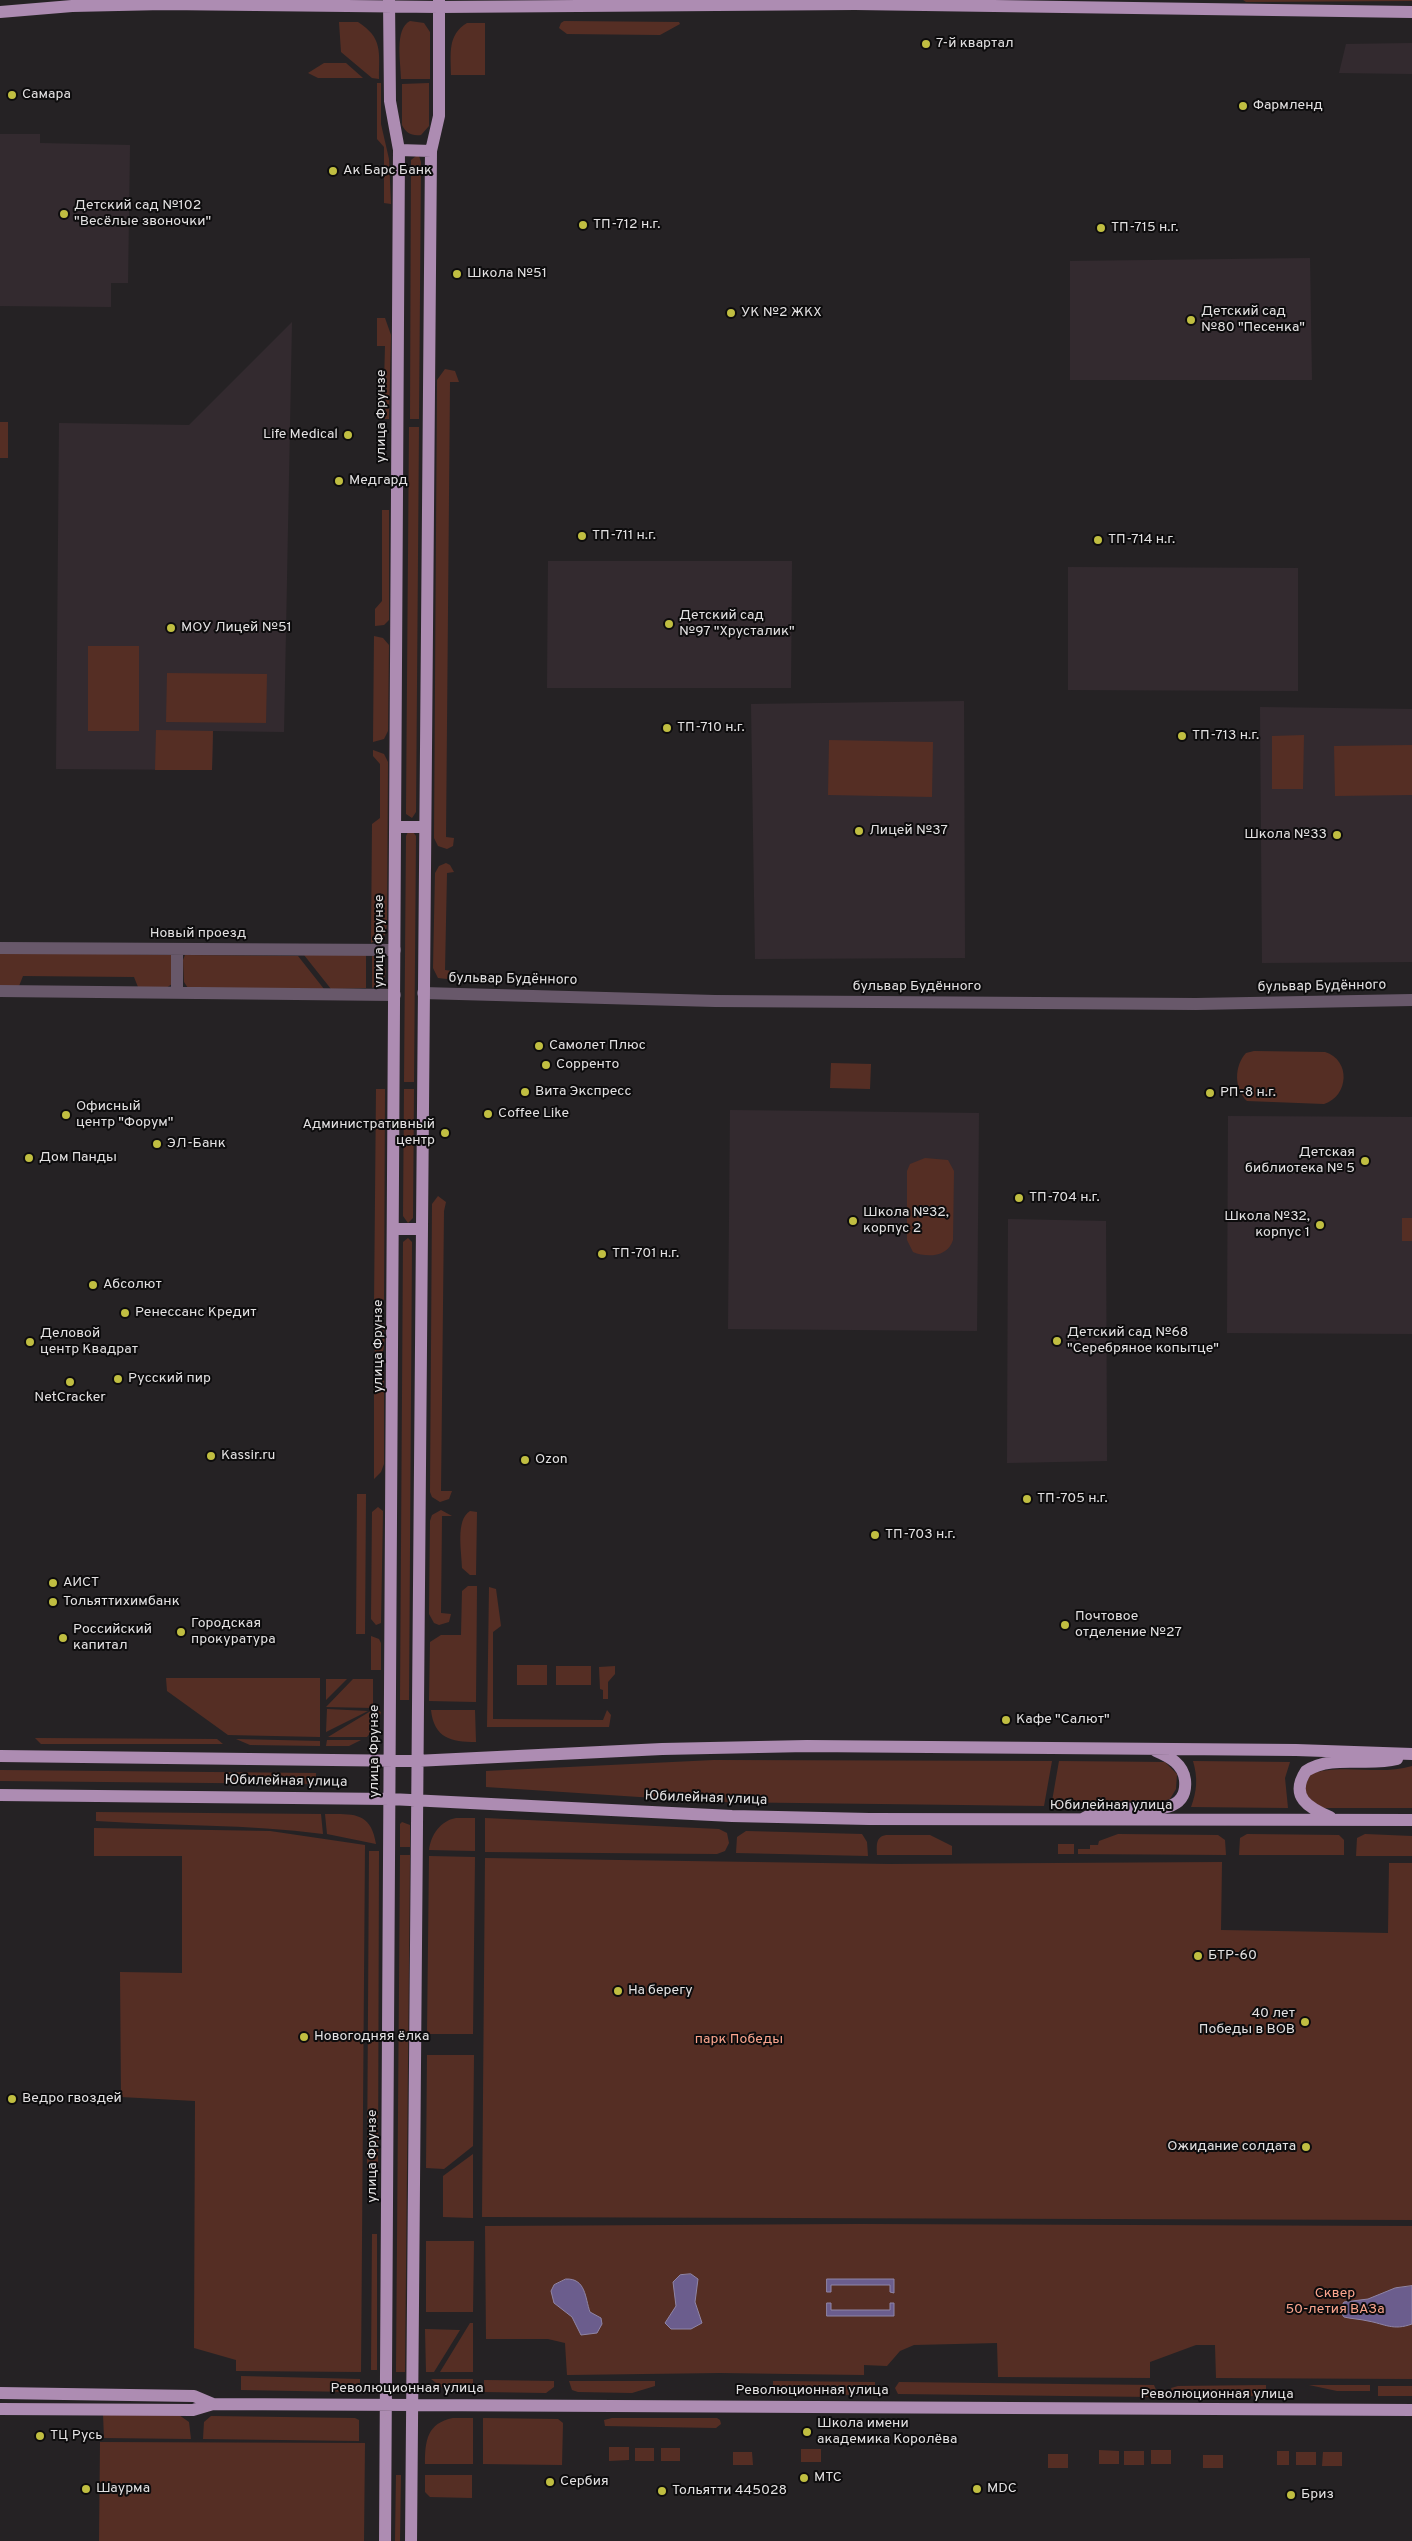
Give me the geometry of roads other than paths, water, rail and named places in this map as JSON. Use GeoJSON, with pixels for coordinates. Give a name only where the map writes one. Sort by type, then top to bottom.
{"type":"FeatureCollection","features":[{"type":"Feature","properties":{"kind":"main road"},"geometry":{"type":"LineString","coordinates":[[0,12],[72,6],[663,2],[1198,4],[1412,12]]}},
{"type":"Feature","properties":{"kind":"main road","name":"улица Фрунзе"},"geometry":{"type":"LineString","coordinates":[[385,2541],[399,150],[390,101],[389,3]]}},
{"type":"Feature","properties":{"kind":"main road"},"geometry":{"type":"LineString","coordinates":[[412,2541],[415,1760],[423,827],[431,151],[439,116],[439,3]]}},
{"type":"Feature","properties":{"kind":"main road"},"geometry":{"type":"LineString","coordinates":[[399,150],[431,151]]}},
{"type":"Feature","properties":{"kind":"main road"},"geometry":{"type":"LineString","coordinates":[[396,827],[423,827]]}},
{"type":"Feature","properties":{"kind":"main road"},"geometry":{"type":"LineString","coordinates":[[394,1229],[420,1229]]}},
{"type":"Feature","properties":{"kind":"main road","name":"Юбилейная улица"},"geometry":{"type":"LineString","coordinates":[[0,1756],[415,1760],[662,1749],[798,1746],[1296,1750],[1411,1754]]}},
{"type":"Feature","properties":{"kind":"main road"},"geometry":{"type":"LineString","coordinates":[[1077,1821],[1107,1808],[1168,1809],[1179,1801],[1184,1791],[1183,1771],[1176,1762],[1151,1749]]}},
{"type":"Feature","properties":{"kind":"main road"},"geometry":{"type":"LineString","coordinates":[[1336,1820],[1310,1809],[1303,1801],[1299,1786],[1306,1771],[1323,1763],[1385,1762],[1411,1754]]}},
{"type":"Feature","properties":{"kind":"main road","name":"Юбилейная улица"},"geometry":{"type":"LineString","coordinates":[[0,1794],[390,1799],[732,1816],[1077,1821],[1412,1820]]}},
{"type":"Feature","properties":{"kind":"main road","name":"Революционная улица"},"geometry":{"type":"LineString","coordinates":[[0,2393],[194,2396],[213,2404]]}},
{"type":"Feature","properties":{"kind":"main road","name":"Революционная улица"},"geometry":{"type":"LineString","coordinates":[[0,2409],[193,2410],[213,2404],[413,2404],[1412,2410]]}},
{"type":"Feature","properties":{"kind":"street","name":"Новый проезд"},"geometry":{"type":"LineString","coordinates":[[0,948],[395,950]]}},
{"type":"Feature","properties":{"kind":"street"},"geometry":{"type":"LineString","coordinates":[[177,949],[177,992]]}},
{"type":"Feature","properties":{"kind":"street"},"geometry":{"type":"LineString","coordinates":[[0,991],[395,995]]}},
{"type":"Feature","properties":{"kind":"street","name":"бульвар Будённого"},"geometry":{"type":"LineString","coordinates":[[423,994],[715,1001],[1196,1004],[1412,1000]]}},
{"type":"Feature","properties":{"kind":"place","name":"7-й квартал"},"geometry":{"type":"Point","coordinates":[926,44]}},
{"type":"Feature","properties":{"kind":"place","name":"Самара"},"geometry":{"type":"Point","coordinates":[12,95]}},
{"type":"Feature","properties":{"kind":"place","name":"Фармленд"},"geometry":{"type":"Point","coordinates":[1243,106]}},
{"type":"Feature","properties":{"kind":"place","name":"Ак Барс Банк"},"geometry":{"type":"Point","coordinates":[333,171]}},
{"type":"Feature","properties":{"kind":"place","name":"Детский сад №102 \"Весёлые звоночки\""},"geometry":{"type":"Point","coordinates":[64,214]}},
{"type":"Feature","properties":{"kind":"place","name":"ТП-712 н.г."},"geometry":{"type":"Point","coordinates":[583,225]}},
{"type":"Feature","properties":{"kind":"place","name":"ТП-715 н.г."},"geometry":{"type":"Point","coordinates":[1101,228]}},
{"type":"Feature","properties":{"kind":"place","name":"Школа №51"},"geometry":{"type":"Point","coordinates":[457,274]}},
{"type":"Feature","properties":{"kind":"place","name":"УК №2 ЖКХ"},"geometry":{"type":"Point","coordinates":[731,313]}},
{"type":"Feature","properties":{"kind":"place","name":"Детский сад №80 \"Песенка\""},"geometry":{"type":"Point","coordinates":[1191,320]}},
{"type":"Feature","properties":{"kind":"place","name":"Life Medical"},"geometry":{"type":"Point","coordinates":[348,435]}},
{"type":"Feature","properties":{"kind":"place","name":"Медгард"},"geometry":{"type":"Point","coordinates":[339,481]}},
{"type":"Feature","properties":{"kind":"place","name":"ТП-711 н.г."},"geometry":{"type":"Point","coordinates":[582,536]}},
{"type":"Feature","properties":{"kind":"place","name":"ТП-714 н.г."},"geometry":{"type":"Point","coordinates":[1098,540]}},
{"type":"Feature","properties":{"kind":"place","name":"Детский сад №97 \"Хрусталик\""},"geometry":{"type":"Point","coordinates":[669,624]}},
{"type":"Feature","properties":{"kind":"place","name":"МОУ Лицей №51"},"geometry":{"type":"Point","coordinates":[171,628]}},
{"type":"Feature","properties":{"kind":"place","name":"ТП-710 н.г."},"geometry":{"type":"Point","coordinates":[667,728]}},
{"type":"Feature","properties":{"kind":"place","name":"ТП-713 н.г."},"geometry":{"type":"Point","coordinates":[1182,736]}},
{"type":"Feature","properties":{"kind":"place","name":"Лицей №37"},"geometry":{"type":"Point","coordinates":[859,831]}},
{"type":"Feature","properties":{"kind":"place","name":"Школа №33"},"geometry":{"type":"Point","coordinates":[1337,835]}},
{"type":"Feature","properties":{"kind":"place","name":"Самолет Плюс"},"geometry":{"type":"Point","coordinates":[539,1046]}},
{"type":"Feature","properties":{"kind":"place","name":"Сорренто"},"geometry":{"type":"Point","coordinates":[546,1065]}},
{"type":"Feature","properties":{"kind":"place","name":"Вита Экспресс"},"geometry":{"type":"Point","coordinates":[525,1092]}},
{"type":"Feature","properties":{"kind":"place","name":"РП-8 н.г."},"geometry":{"type":"Point","coordinates":[1210,1093]}},
{"type":"Feature","properties":{"kind":"place","name":"Coffee Like"},"geometry":{"type":"Point","coordinates":[488,1114]}},
{"type":"Feature","properties":{"kind":"place","name":"Офисный центр \"Форум\""},"geometry":{"type":"Point","coordinates":[66,1115]}},
{"type":"Feature","properties":{"kind":"place","name":"Административный центр"},"geometry":{"type":"Point","coordinates":[445,1133]}},
{"type":"Feature","properties":{"kind":"place","name":"ЭЛ-Банк"},"geometry":{"type":"Point","coordinates":[157,1144]}},
{"type":"Feature","properties":{"kind":"place","name":"Дом Панды"},"geometry":{"type":"Point","coordinates":[29,1158]}},
{"type":"Feature","properties":{"kind":"place","name":"Детская библиотека № 5"},"geometry":{"type":"Point","coordinates":[1365,1161]}},
{"type":"Feature","properties":{"kind":"place","name":"ТП-704 н.г."},"geometry":{"type":"Point","coordinates":[1019,1198]}},
{"type":"Feature","properties":{"kind":"place","name":"Школа №32, корпус 2"},"geometry":{"type":"Point","coordinates":[853,1221]}},
{"type":"Feature","properties":{"kind":"place","name":"Школа №32, корпус 1"},"geometry":{"type":"Point","coordinates":[1320,1225]}},
{"type":"Feature","properties":{"kind":"place","name":"ТП-701 н.г."},"geometry":{"type":"Point","coordinates":[602,1254]}},
{"type":"Feature","properties":{"kind":"place","name":"Абсолют"},"geometry":{"type":"Point","coordinates":[93,1285]}},
{"type":"Feature","properties":{"kind":"place","name":"Ренессанс Кредит"},"geometry":{"type":"Point","coordinates":[125,1313]}},
{"type":"Feature","properties":{"kind":"place","name":"Детский сад №68 \"Серебряное копытце\""},"geometry":{"type":"Point","coordinates":[1057,1341]}},
{"type":"Feature","properties":{"kind":"place","name":"Деловой центр Квадрат"},"geometry":{"type":"Point","coordinates":[30,1342]}},
{"type":"Feature","properties":{"kind":"place","name":"Русский пир"},"geometry":{"type":"Point","coordinates":[118,1379]}},
{"type":"Feature","properties":{"kind":"place","name":"NetCracker"},"geometry":{"type":"Point","coordinates":[70,1382]}},
{"type":"Feature","properties":{"kind":"place","name":"Kassir.ru"},"geometry":{"type":"Point","coordinates":[211,1456]}},
{"type":"Feature","properties":{"kind":"place","name":"Ozon"},"geometry":{"type":"Point","coordinates":[525,1460]}},
{"type":"Feature","properties":{"kind":"place","name":"ТП-705 н.г."},"geometry":{"type":"Point","coordinates":[1027,1499]}},
{"type":"Feature","properties":{"kind":"place","name":"ТП-703 н.г."},"geometry":{"type":"Point","coordinates":[875,1535]}},
{"type":"Feature","properties":{"kind":"place","name":"АИСТ"},"geometry":{"type":"Point","coordinates":[53,1583]}},
{"type":"Feature","properties":{"kind":"place","name":"Тольяттихимбанк"},"geometry":{"type":"Point","coordinates":[53,1602]}},
{"type":"Feature","properties":{"kind":"place","name":"Почтовое отделение №27"},"geometry":{"type":"Point","coordinates":[1065,1625]}},
{"type":"Feature","properties":{"kind":"place","name":"Городская прокуратура"},"geometry":{"type":"Point","coordinates":[181,1632]}},
{"type":"Feature","properties":{"kind":"place","name":"Российский капитал"},"geometry":{"type":"Point","coordinates":[63,1638]}},
{"type":"Feature","properties":{"kind":"place","name":"Кафе \"Салют\""},"geometry":{"type":"Point","coordinates":[1006,1720]}},
{"type":"Feature","properties":{"kind":"place","name":"БТР-60"},"geometry":{"type":"Point","coordinates":[1198,1956]}},
{"type":"Feature","properties":{"kind":"place","name":"На берегу"},"geometry":{"type":"Point","coordinates":[618,1991]}},
{"type":"Feature","properties":{"kind":"place","name":"40 лет Победы в ВОВ"},"geometry":{"type":"Point","coordinates":[1305,2022]}},
{"type":"Feature","properties":{"kind":"place","name":"Новогодняя ёлка"},"geometry":{"type":"Point","coordinates":[304,2037]}},
{"type":"Feature","properties":{"kind":"place","name":"Ведро гвоздей"},"geometry":{"type":"Point","coordinates":[12,2099]}},
{"type":"Feature","properties":{"kind":"place","name":"Ожидание солдата"},"geometry":{"type":"Point","coordinates":[1306,2147]}},
{"type":"Feature","properties":{"kind":"place","name":"Школа имени академика Королёва"},"geometry":{"type":"Point","coordinates":[807,2432]}},
{"type":"Feature","properties":{"kind":"place","name":"ТЦ Русь"},"geometry":{"type":"Point","coordinates":[40,2436]}},
{"type":"Feature","properties":{"kind":"place","name":"МТС"},"geometry":{"type":"Point","coordinates":[804,2478]}},
{"type":"Feature","properties":{"kind":"place","name":"Сербия"},"geometry":{"type":"Point","coordinates":[550,2482]}},
{"type":"Feature","properties":{"kind":"place","name":"Шаурма"},"geometry":{"type":"Point","coordinates":[86,2489]}},
{"type":"Feature","properties":{"kind":"place","name":"MDC"},"geometry":{"type":"Point","coordinates":[977,2489]}},
{"type":"Feature","properties":{"kind":"place","name":"Тольятти 445028"},"geometry":{"type":"Point","coordinates":[662,2491]}},
{"type":"Feature","properties":{"kind":"place","name":"Бриз"},"geometry":{"type":"Point","coordinates":[1291,2495]}},
{"type":"Feature","properties":{"kind":"park label","name":"парк Победы"},"geometry":{"type":"Point","coordinates":[739,2040]}},
{"type":"Feature","properties":{"kind":"park label","name":"Сквер 50-летия ВАЗа"},"geometry":{"type":"Point","coordinates":[1335,2302]}}]}
